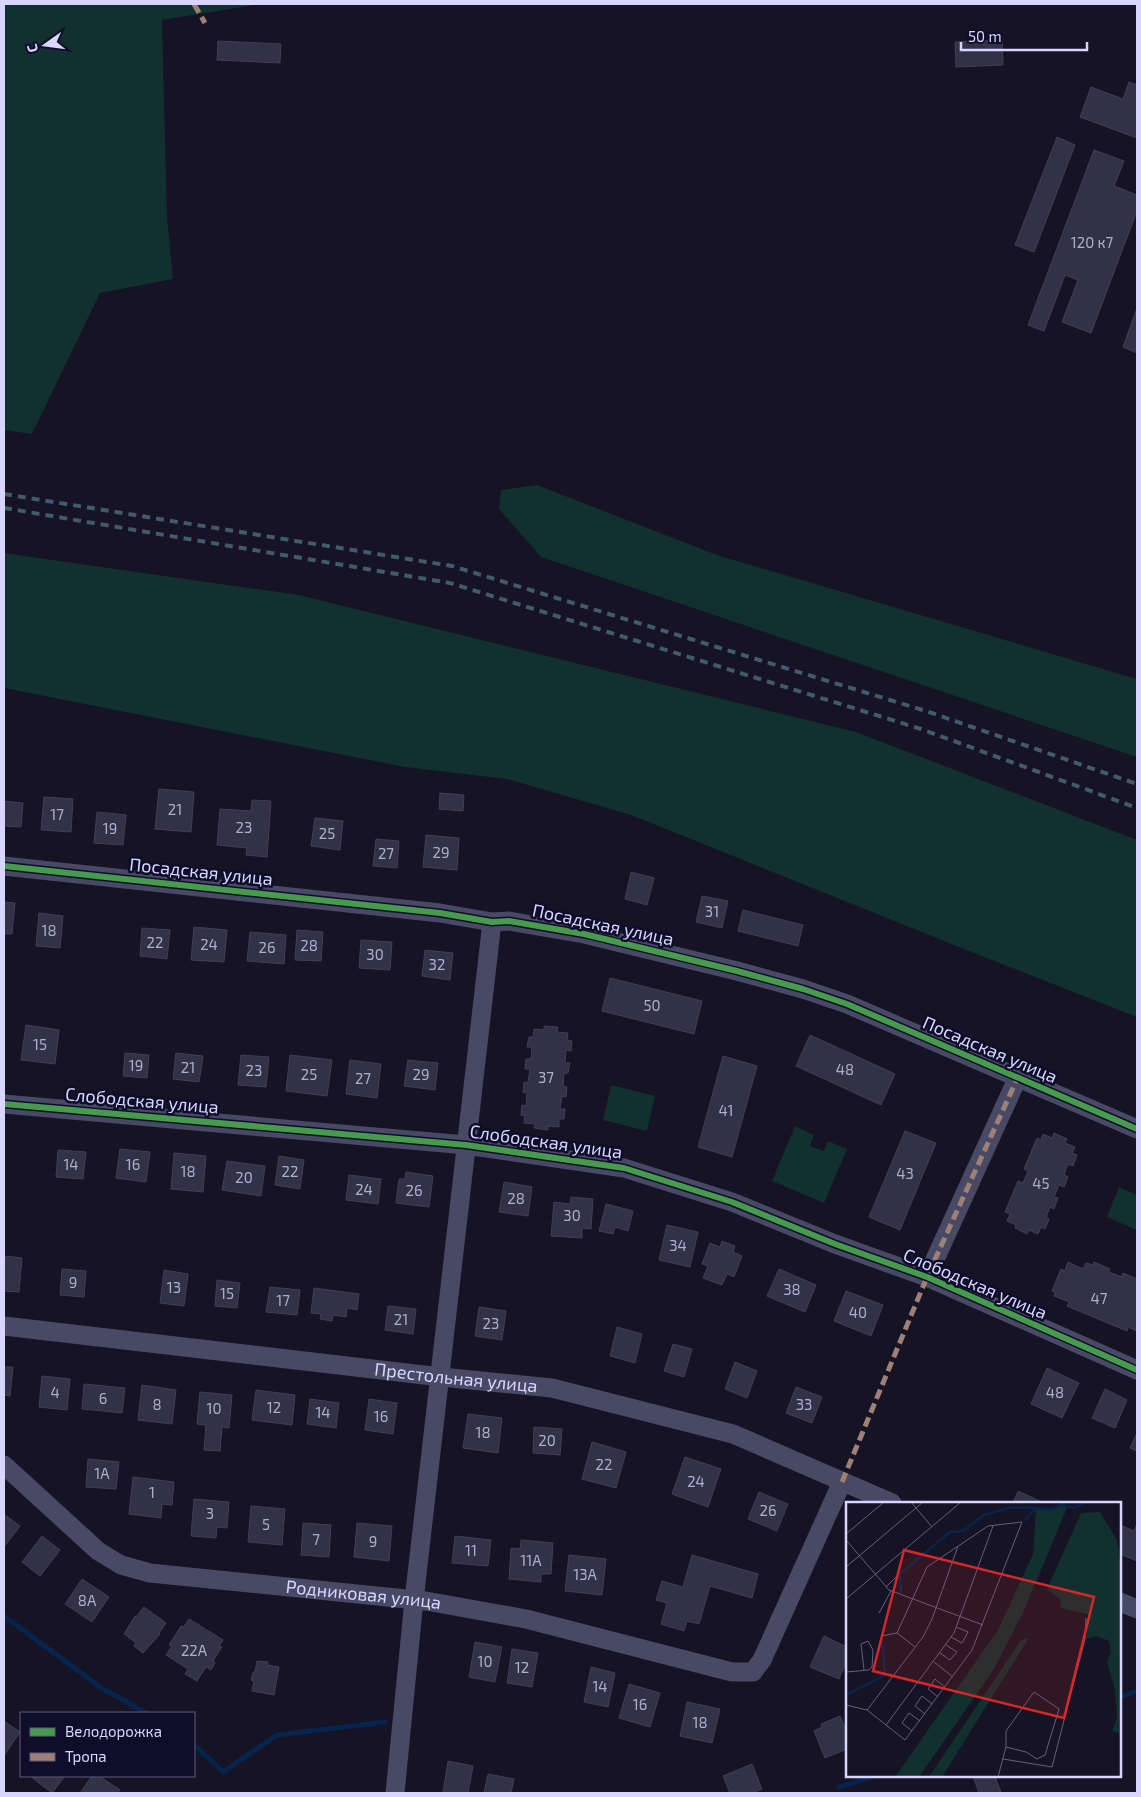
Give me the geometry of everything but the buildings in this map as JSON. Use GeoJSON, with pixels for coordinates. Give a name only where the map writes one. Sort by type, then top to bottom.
{"type":"FeatureCollection","features":[{"type":"Feature","properties":{"kind":"street","name":"Посадская улица"},"geometry":{"type":"LineString","coordinates":[[4,866],[440,913],[492,922],[509,921],[584,934],[803,989],[847,1004],[1137,1129]]}},
{"type":"Feature","properties":{"kind":"street"},"geometry":{"type":"LineString","coordinates":[[395,1793],[414,1600],[492,922]]}},
{"type":"Feature","properties":{"kind":"street"},"geometry":{"type":"LineString","coordinates":[[927,1277],[1018,1077]]}},
{"type":"Feature","properties":{"kind":"street","name":"Слободская улица"},"geometry":{"type":"LineString","coordinates":[[4,1104],[466,1145],[624,1168],[732,1202],[835,1244],[927,1277],[1137,1370]]}},
{"type":"Feature","properties":{"kind":"street","name":"Престольная улица"},"geometry":{"type":"LineString","coordinates":[[4,1326],[441,1377],[552,1388],[733,1434],[890,1502]]}},
{"type":"Feature","properties":{"kind":"street","name":"Родниковая улица"},"geometry":{"type":"LineString","coordinates":[[4,1465],[98,1551],[121,1565],[150,1573],[414,1600],[526,1619],[732,1672],[753,1672],[762,1660],[842,1482]]}},
{"type":"Feature","properties":{"kind":"street"},"geometry":{"type":"LineString","coordinates":[[1121,1602],[1137,1609]]}},
{"type":"Feature","properties":{"kind":"green space"},"geometry":{"type":"Polygon","coordinates":[[[4,4],[261,4],[162,20],[167,217],[173,279],[100,293],[32,434],[4,430],[4,4]]]}},
{"type":"Feature","properties":{"kind":"green space"},"geometry":{"type":"Polygon","coordinates":[[[537,485],[717,555],[1137,679],[1137,757],[541,557],[499,509],[501,490],[537,485]]]}},
{"type":"Feature","properties":{"kind":"green space"},"geometry":{"type":"Polygon","coordinates":[[[4,553],[299,595],[856,732],[1137,840],[1137,1017],[631,815],[507,779],[405,767],[4,688],[4,553]]]}},
{"type":"Feature","properties":{"kind":"green space"},"geometry":{"type":"Polygon","coordinates":[[[611,1085],[655,1096],[647,1131],[603,1120],[611,1085]]]}},
{"type":"Feature","properties":{"kind":"green space"},"geometry":{"type":"Polygon","coordinates":[[[795,1126],[814,1135],[810,1146],[824,1151],[828,1141],[847,1149],[824,1203],[772,1181],[795,1126]]]}},
{"type":"Feature","properties":{"kind":"green space"},"geometry":{"type":"Polygon","coordinates":[[[1119,1187],[1137,1195],[1137,1230],[1107,1217],[1119,1187]]]}},
{"type":"Feature","properties":{"kind":"waterway"},"geometry":{"type":"LineString","coordinates":[[4,1616],[100,1687],[144,1712]]}},
{"type":"Feature","properties":{"kind":"waterway"},"geometry":{"type":"LineString","coordinates":[[1121,1697],[1137,1691]]}},
{"type":"Feature","properties":{"kind":"waterway"},"geometry":{"type":"LineString","coordinates":[[195,1746],[223,1772],[277,1735],[385,1722]]}},
{"type":"Feature","properties":{"kind":"waterway"},"geometry":{"type":"LineString","coordinates":[[840,1787],[871,1777]]}},
{"type":"Feature","properties":{"kind":"railway"},"geometry":{"type":"LineString","coordinates":[[4,494],[452,566],[926,711],[1137,784]]}},
{"type":"Feature","properties":{"kind":"railway"},"geometry":{"type":"LineString","coordinates":[[4,508],[450,583],[921,729],[1137,808]]}},
{"type":"Feature","properties":{"kind":"marked path"},"geometry":{"type":"LineString","coordinates":[[194,4],[205,23]]}},
{"type":"Feature","properties":{"kind":"marked path"},"geometry":{"type":"LineString","coordinates":[[842,1482],[927,1277],[1018,1077]]}},
{"type":"Feature","properties":{"kind":"cycle path"},"geometry":{"type":"LineString","coordinates":[[4,866],[440,913],[492,922],[509,921],[584,934],[737,971],[803,989],[847,1004],[1137,1129]]}},
{"type":"Feature","properties":{"kind":"cycle path"},"geometry":{"type":"LineString","coordinates":[[4,1104],[466,1145],[624,1168],[732,1202],[835,1244],[927,1277],[1137,1370]]}}]}
